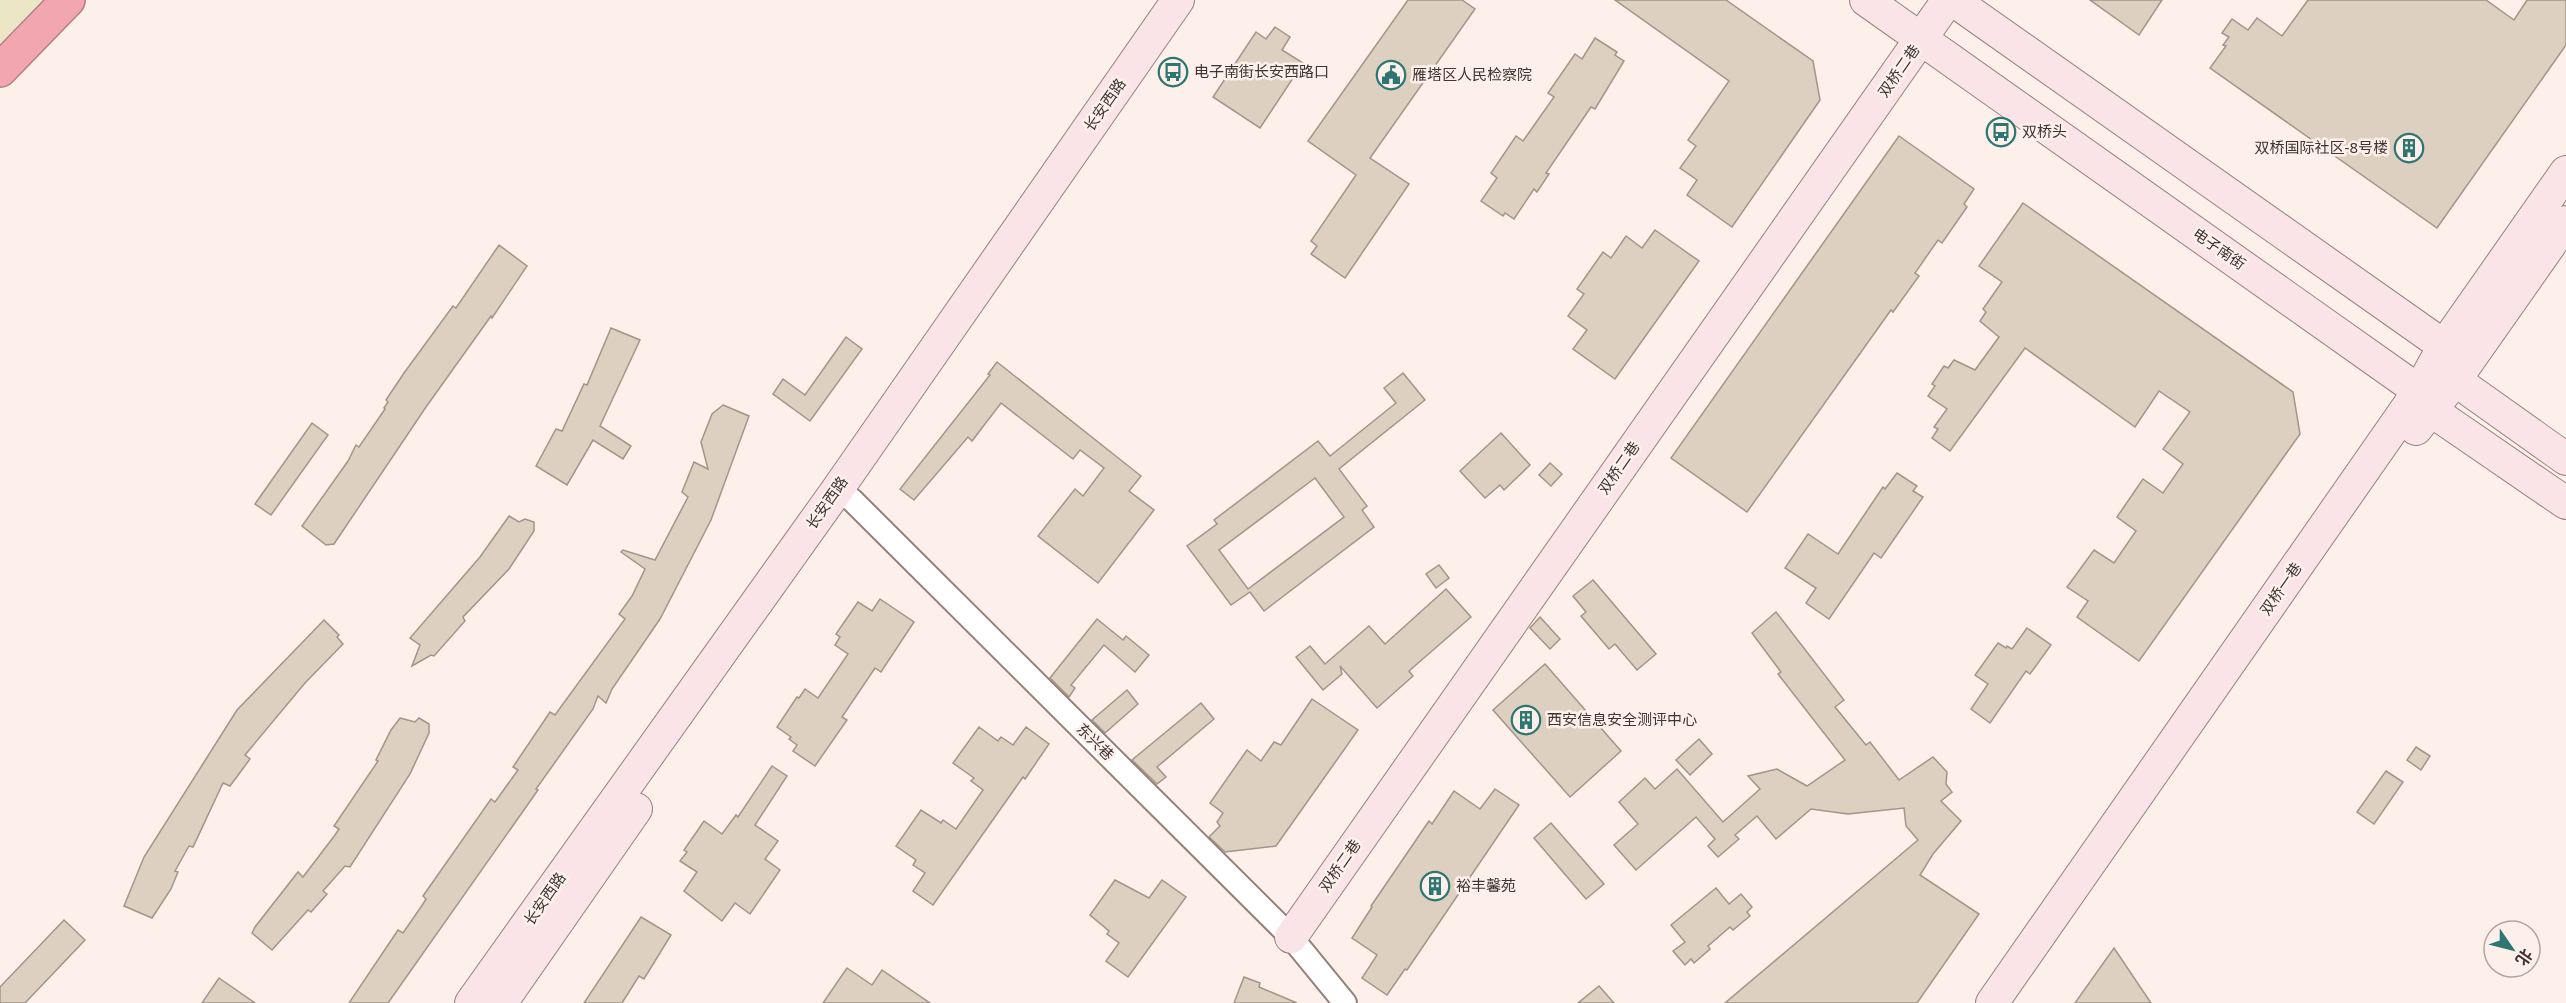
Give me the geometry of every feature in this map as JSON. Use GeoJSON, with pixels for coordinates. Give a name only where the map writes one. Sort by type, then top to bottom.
{"type":"FeatureCollection","features":[{"type":"Feature","properties":{"kind":"highway"},"geometry":{"type":"LineString","coordinates":[[0,70],[68,0]]}},
{"type":"Feature","properties":{"kind":"main road","name":"长安西路"},"geometry":{"type":"LineString","coordinates":[[501,1003],[1178,0]]}},
{"type":"Feature","properties":{"kind":"main road","name":"长安西路"},"geometry":{"type":"LineString","coordinates":[[471,1003],[844,495],[1202,0]]}},
{"type":"Feature","properties":{"kind":"main road","name":"电子南街"},"geometry":{"type":"LineString","coordinates":[[1866,0],[2566,503]]}},
{"type":"Feature","properties":{"kind":"main road","name":"双桥二巷"},"geometry":{"type":"LineString","coordinates":[[1291,936],[1948,0]]}},
{"type":"Feature","properties":{"kind":"main road"},"geometry":{"type":"LineString","coordinates":[[1953,0],[2444,346],[2455,380],[2566,459]]}},
{"type":"Feature","properties":{"kind":"main road","name":"双桥一巷"},"geometry":{"type":"LineString","coordinates":[[2016,1003],[2424,400],[2444,346],[2566,172]]}},
{"type":"Feature","properties":{"kind":"main road","name":"双桥一巷"},"geometry":{"type":"LineString","coordinates":[[1992,1003],[2424,400],[2455,380],[2566,222]]}},
{"type":"Feature","properties":{"kind":"street","name":"东兴巷"},"geometry":{"type":"LineString","coordinates":[[844,495],[1291,936],[1345,1003]]}},
{"type":"Feature","properties":{"kind":"shaded area"},"geometry":{"type":"Polygon","coordinates":[[[0,0],[42,0],[0,44],[0,0]]]}},
{"type":"Feature","properties":{"kind":"building","name":"雁塔区人民检察院"},"geometry":{"type":"Polygon","coordinates":[[[1408,0],[1462,0],[1475,9],[1370,158],[1409,184],[1345,278],[1311,254],[1317,246],[1311,241],[1356,175],[1308,141],[1408,0]]]}},
{"type":"Feature","properties":{"kind":"building"},"geometry":{"type":"Polygon","coordinates":[[[1615,0],[1726,0],[1813,61],[1820,100],[1732,227],[1687,195],[1697,180],[1680,168],[1696,146],[1688,140],[1729,81],[1615,0]]]}},
{"type":"Feature","properties":{"kind":"building"},"geometry":{"type":"Polygon","coordinates":[[[2090,0],[2162,0],[2139,35],[2090,0]]]}},
{"type":"Feature","properties":{"kind":"building","name":"双桥国际社区-8号楼"},"geometry":{"type":"Polygon","coordinates":[[[2308,0],[2486,0],[2514,20],[2527,0],[2566,0],[2566,45],[2437,228],[2210,68],[2226,46],[2223,45],[2229,37],[2222,33],[2232,19],[2248,30],[2257,18],[2282,36],[2308,0]]]}},
{"type":"Feature","properties":{"kind":"building"},"geometry":{"type":"Polygon","coordinates":[[[1275,27],[1290,37],[1282,50],[1303,63],[1260,128],[1213,97],[1256,32],[1266,39],[1275,27]]]}},
{"type":"Feature","properties":{"kind":"building"},"geometry":{"type":"Polygon","coordinates":[[[1595,38],[1617,52],[1615,55],[1624,61],[1595,109],[1591,107],[1546,173],[1549,174],[1537,192],[1534,189],[1514,219],[1505,213],[1503,216],[1481,201],[1497,178],[1491,173],[1516,136],[1523,141],[1554,97],[1548,93],[1575,54],[1582,59],[1595,38]]]}},
{"type":"Feature","properties":{"kind":"building"},"geometry":{"type":"Polygon","coordinates":[[[1899,136],[1974,189],[1964,204],[1967,207],[1942,243],[1938,240],[1915,273],[1919,276],[1893,312],[1891,310],[1747,512],[1671,458],[1899,136]]]}},
{"type":"Feature","properties":{"kind":"building"},"geometry":{"type":"Polygon","coordinates":[[[2023,203],[2293,392],[2300,434],[2139,661],[2077,617],[2088,601],[2067,587],[2094,550],[2114,563],[2136,531],[2117,517],[2143,479],[2163,493],[2183,464],[2163,449],[2190,412],[2159,391],[2135,427],[2025,348],[1950,451],[1932,438],[1938,429],[1934,427],[1947,409],[1928,396],[1935,386],[1932,384],[1944,366],[1948,368],[1954,360],[1975,370],[1999,337],[1980,321],[1986,312],[1983,309],[2002,282],[1979,266],[2023,203]]]}},
{"type":"Feature","properties":{"kind":"building"},"geometry":{"type":"Polygon","coordinates":[[[1655,230],[1699,261],[1615,379],[1573,349],[1587,330],[1568,316],[1584,294],[1577,289],[1603,252],[1611,258],[1626,236],[1642,248],[1655,230]]]}},
{"type":"Feature","properties":{"kind":"building"},"geometry":{"type":"Polygon","coordinates":[[[499,245],[527,266],[492,318],[491,316],[426,407],[334,544],[326,545],[302,526],[348,461],[356,445],[359,447],[385,409],[388,402],[386,400],[404,373],[453,306],[456,308],[499,245]]]}},
{"type":"Feature","properties":{"kind":"building"},"geometry":{"type":"Polygon","coordinates":[[[611,328],[640,340],[600,426],[631,446],[623,459],[593,440],[567,485],[536,466],[556,429],[562,431],[584,384],[587,385],[611,328]]]}},
{"type":"Feature","properties":{"kind":"building"},"geometry":{"type":"Polygon","coordinates":[[[846,337],[862,349],[810,421],[773,394],[783,379],[805,395],[846,337]]]}},
{"type":"Feature","properties":{"kind":"building"},"geometry":{"type":"Polygon","coordinates":[[[997,362],[1141,476],[1129,491],[1154,510],[1098,583],[1038,536],[1075,489],[1083,496],[1104,468],[1080,450],[1073,459],[1001,403],[972,441],[968,437],[914,500],[900,489],[990,375],[988,374],[997,362]]]}},
{"type":"Feature","properties":{"kind":"building"},"geometry":{"type":"Polygon","coordinates":[[[1403,373],[1425,400],[1339,469],[1367,506],[1362,510],[1374,527],[1264,611],[1250,592],[1231,605],[1187,546],[1217,524],[1214,520],[1318,441],[1330,456],[1396,403],[1384,388],[1403,373]],[[1315,478],[1219,550],[1248,589],[1344,517],[1315,478]]]}},
{"type":"Feature","properties":{"kind":"building"},"geometry":{"type":"Polygon","coordinates":[[[723,405],[749,416],[711,520],[660,619],[612,689],[606,703],[598,696],[593,709],[536,789],[538,790],[388,1003],[349,1003],[398,930],[403,933],[426,899],[423,896],[491,799],[495,802],[518,770],[513,767],[550,712],[555,715],[625,619],[619,614],[632,596],[645,569],[621,552],[623,550],[655,560],[688,497],[682,492],[694,462],[708,469],[701,442],[712,414],[723,405]]]}},
{"type":"Feature","properties":{"kind":"building"},"geometry":{"type":"Polygon","coordinates":[[[312,423],[328,435],[271,515],[255,504],[312,423]]]}},
{"type":"Feature","properties":{"kind":"building"},"geometry":{"type":"Polygon","coordinates":[[[1501,433],[1530,465],[1504,490],[1500,485],[1485,498],[1460,471],[1501,433]]]}},
{"type":"Feature","properties":{"kind":"building"},"geometry":{"type":"Polygon","coordinates":[[[1550,463],[1562,474],[1551,486],[1539,475],[1550,463]]]}},
{"type":"Feature","properties":{"kind":"building"},"geometry":{"type":"Polygon","coordinates":[[[1897,473],[1917,486],[1913,491],[1923,497],[1881,558],[1874,553],[1829,619],[1806,603],[1816,588],[1785,568],[1808,534],[1838,554],[1883,487],[1885,489],[1897,473]]]}},
{"type":"Feature","properties":{"kind":"building"},"geometry":{"type":"Polygon","coordinates":[[[509,516],[519,522],[525,519],[534,522],[534,531],[509,569],[463,617],[465,621],[434,656],[431,655],[412,666],[420,645],[410,638],[480,557],[509,516]]]}},
{"type":"Feature","properties":{"kind":"building"},"geometry":{"type":"Polygon","coordinates":[[[1439,565],[1449,578],[1436,588],[1426,574],[1439,565]]]}},
{"type":"Feature","properties":{"kind":"building"},"geometry":{"type":"Polygon","coordinates":[[[1593,580],[1656,654],[1637,670],[1615,644],[1609,649],[1581,616],[1586,612],[1573,596],[1593,580]]]}},
{"type":"Feature","properties":{"kind":"building"},"geometry":{"type":"Polygon","coordinates":[[[1446,589],[1471,617],[1409,671],[1413,676],[1377,708],[1340,666],[1342,674],[1323,690],[1296,657],[1310,646],[1325,664],[1369,626],[1385,644],[1446,589]]]}},
{"type":"Feature","properties":{"kind":"building"},"geometry":{"type":"Polygon","coordinates":[[[880,599],[914,622],[881,672],[875,668],[842,717],[847,720],[815,766],[793,751],[797,745],[789,739],[791,737],[777,727],[805,689],[818,698],[848,654],[835,645],[840,637],[836,634],[858,602],[872,611],[880,599]]]}},
{"type":"Feature","properties":{"kind":"building"},"geometry":{"type":"Polygon","coordinates":[[[1776,612],[1844,700],[1835,707],[1866,745],[1870,742],[1899,780],[1933,757],[1947,772],[1946,784],[1952,792],[1941,801],[1961,821],[1933,854],[1920,875],[1979,914],[1917,1003],[1725,1003],[1918,840],[1906,826],[1904,808],[1848,814],[1811,809],[1776,839],[1757,816],[1735,835],[1739,839],[1718,857],[1708,846],[1715,839],[1696,817],[1636,870],[1614,845],[1638,824],[1619,802],[1645,778],[1655,789],[1677,769],[1723,822],[1760,789],[1748,776],[1777,769],[1807,786],[1845,760],[1778,674],[1781,672],[1752,633],[1776,612]]]}},
{"type":"Feature","properties":{"kind":"building"},"geometry":{"type":"Polygon","coordinates":[[[1540,617],[1560,639],[1550,649],[1530,628],[1540,617]]]}},
{"type":"Feature","properties":{"kind":"building"},"geometry":{"type":"Polygon","coordinates":[[[1097,619],[1123,640],[1126,636],[1149,655],[1135,672],[1104,645],[1071,685],[1075,688],[1069,697],[1050,678],[1097,619]]]}},
{"type":"Feature","properties":{"kind":"building"},"geometry":{"type":"Polygon","coordinates":[[[324,620],[339,635],[337,637],[343,644],[305,683],[245,755],[250,759],[230,786],[223,783],[193,847],[189,846],[175,871],[178,872],[171,889],[152,918],[124,906],[144,857],[237,710],[324,620]]]}},
{"type":"Feature","properties":{"kind":"building"},"geometry":{"type":"Polygon","coordinates":[[[2027,628],[2051,645],[2030,674],[2026,671],[1990,723],[1971,709],[1988,684],[1975,675],[1998,643],[2012,649],[2027,628]]]}},
{"type":"Feature","properties":{"kind":"building","name":"西安信息安全测评中心"},"geometry":{"type":"Polygon","coordinates":[[[1545,664],[1621,751],[1570,797],[1493,710],[1545,664]]]}},
{"type":"Feature","properties":{"kind":"building"},"geometry":{"type":"Polygon","coordinates":[[[1127,690],[1138,704],[1105,733],[1092,720],[1127,690]]]}},
{"type":"Feature","properties":{"kind":"building"},"geometry":{"type":"Polygon","coordinates":[[[1312,699],[1358,730],[1276,846],[1225,852],[1209,837],[1220,826],[1217,822],[1223,813],[1210,803],[1247,750],[1261,761],[1274,742],[1281,745],[1312,699]]]}},
{"type":"Feature","properties":{"kind":"building"},"geometry":{"type":"Polygon","coordinates":[[[1201,703],[1214,719],[1157,767],[1166,777],[1157,784],[1132,760],[1201,703]]]}},
{"type":"Feature","properties":{"kind":"building"},"geometry":{"type":"Polygon","coordinates":[[[400,718],[415,722],[419,718],[429,724],[429,733],[410,774],[350,867],[345,866],[323,891],[327,894],[311,912],[308,910],[272,950],[252,933],[255,927],[298,872],[303,877],[335,835],[339,829],[334,826],[378,761],[376,760],[391,730],[400,718]]]}},
{"type":"Feature","properties":{"kind":"building"},"geometry":{"type":"Polygon","coordinates":[[[979,727],[998,741],[1001,737],[1013,745],[1026,727],[1049,744],[1025,779],[1023,777],[933,905],[913,891],[925,873],[913,865],[916,860],[896,846],[921,810],[941,823],[943,820],[956,829],[983,790],[971,781],[974,778],[953,763],[979,727]]]}},
{"type":"Feature","properties":{"kind":"building"},"geometry":{"type":"Polygon","coordinates":[[[1699,739],[1712,754],[1690,775],[1676,760],[1699,739]]]}},
{"type":"Feature","properties":{"kind":"building"},"geometry":{"type":"Polygon","coordinates":[[[2416,747],[2430,756],[2421,770],[2407,760],[2416,747]]]}},
{"type":"Feature","properties":{"kind":"building"},"geometry":{"type":"Polygon","coordinates":[[[772,766],[787,776],[755,825],[778,841],[765,859],[780,870],[750,914],[735,903],[722,921],[684,891],[697,872],[680,861],[687,852],[684,850],[704,821],[722,834],[736,815],[738,817],[772,766]]]}},
{"type":"Feature","properties":{"kind":"building"},"geometry":{"type":"Polygon","coordinates":[[[2386,771],[2403,782],[2374,824],[2357,812],[2386,771]]]}},
{"type":"Feature","properties":{"kind":"building","name":"裕丰馨苑"},"geometry":{"type":"Polygon","coordinates":[[[1495,789],[1519,805],[1407,970],[1405,969],[1387,995],[1362,978],[1377,955],[1352,938],[1429,821],[1432,824],[1454,791],[1480,809],[1495,789]]]}},
{"type":"Feature","properties":{"kind":"building"},"geometry":{"type":"Polygon","coordinates":[[[1551,823],[1604,884],[1586,899],[1534,838],[1551,823]]]}},
{"type":"Feature","properties":{"kind":"building"},"geometry":{"type":"Polygon","coordinates":[[[1115,880],[1149,898],[1162,880],[1186,897],[1128,977],[1106,961],[1119,943],[1107,934],[1109,931],[1090,915],[1115,880]]]}},
{"type":"Feature","properties":{"kind":"building"},"geometry":{"type":"Polygon","coordinates":[[[1716,888],[1729,904],[1741,894],[1752,907],[1747,912],[1750,916],[1733,930],[1730,927],[1708,946],[1710,949],[1694,963],[1691,959],[1685,965],[1673,951],[1685,942],[1671,925],[1716,888]]]}},
{"type":"Feature","properties":{"kind":"building"},"geometry":{"type":"Polygon","coordinates":[[[641,917],[671,935],[644,979],[639,976],[622,1003],[584,1003],[641,917]]]}},
{"type":"Feature","properties":{"kind":"building"},"geometry":{"type":"Polygon","coordinates":[[[64,920],[85,940],[25,1003],[0,1003],[0,987],[64,920]]]}},
{"type":"Feature","properties":{"kind":"building"},"geometry":{"type":"Polygon","coordinates":[[[2114,948],[2151,1003],[2075,1003],[2114,948]]]}},
{"type":"Feature","properties":{"kind":"building"},"geometry":{"type":"Polygon","coordinates":[[[847,968],[872,985],[882,970],[930,1003],[823,1003],[847,968]]]}},
{"type":"Feature","properties":{"kind":"building"},"geometry":{"type":"Polygon","coordinates":[[[1244,977],[1260,983],[1259,987],[1297,1003],[1234,1003],[1244,977]]]}},
{"type":"Feature","properties":{"kind":"building"},"geometry":{"type":"Polygon","coordinates":[[[219,978],[255,1003],[202,1003],[219,978]]]}},
{"type":"Feature","properties":{"kind":"building"},"geometry":{"type":"Polygon","coordinates":[[[1599,986],[1614,1003],[1578,1003],[1599,986]]]}},
{"type":"Feature","properties":{"kind":"place","name":"电子南街长安西路口"},"geometry":{"type":"Point","coordinates":[1173,72]}},
{"type":"Feature","properties":{"kind":"place","name":"雁塔区人民检察院"},"geometry":{"type":"Point","coordinates":[1391,75]}},
{"type":"Feature","properties":{"kind":"place","name":"双桥头"},"geometry":{"type":"Point","coordinates":[2001,132]}},
{"type":"Feature","properties":{"kind":"place","name":"双桥国际社区-8号楼"},"geometry":{"type":"Point","coordinates":[2409,148]}},
{"type":"Feature","properties":{"kind":"place","name":"西安信息安全测评中心"},"geometry":{"type":"Point","coordinates":[1526,720]}},
{"type":"Feature","properties":{"kind":"place","name":"裕丰馨苑"},"geometry":{"type":"Point","coordinates":[1435,886]}}]}
